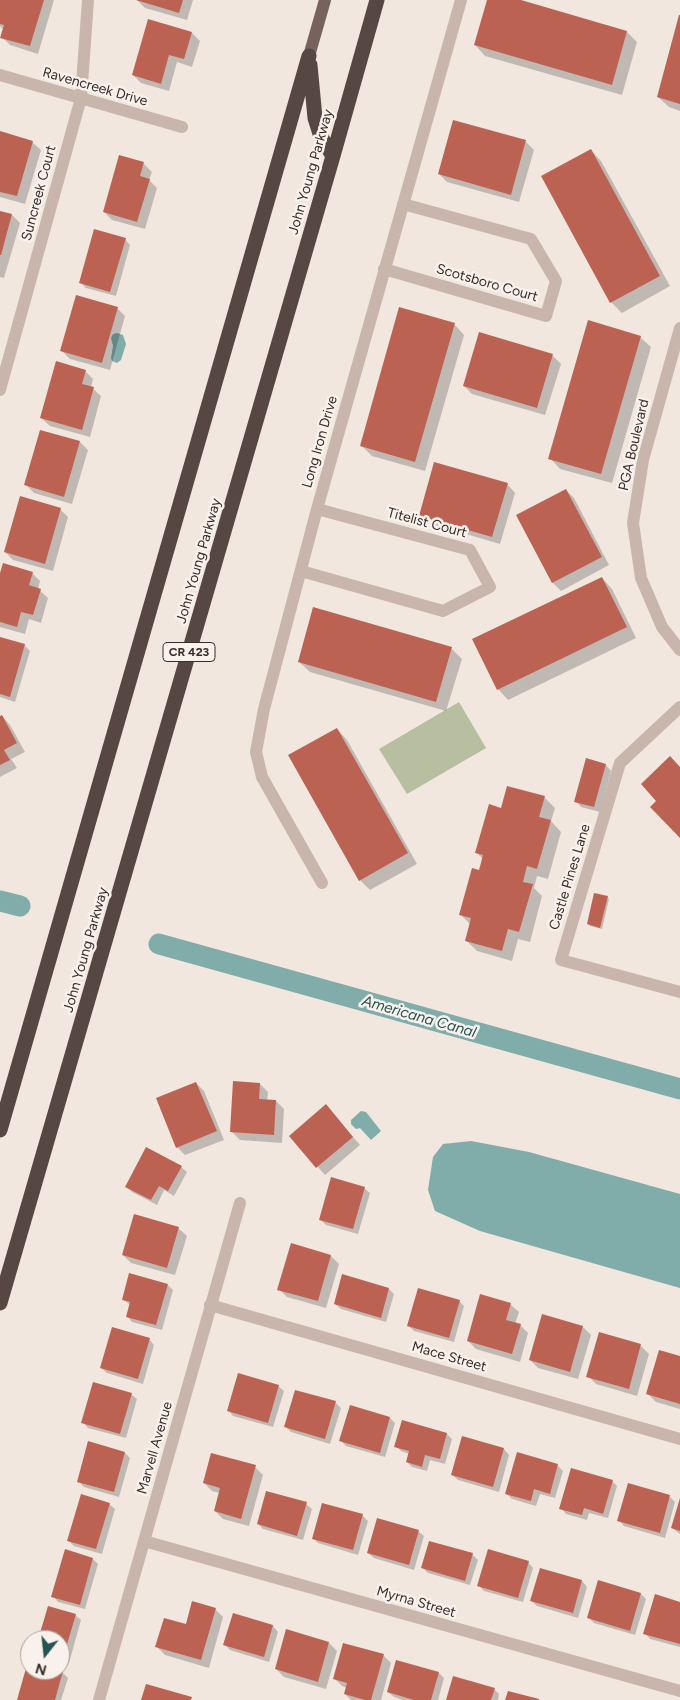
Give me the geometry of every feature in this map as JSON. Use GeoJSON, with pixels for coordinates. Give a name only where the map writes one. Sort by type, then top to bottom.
{"type":"FeatureCollection","features":[{"type":"Feature","properties":{"kind":"highway","name":"John Young Parkway"},"geometry":{"type":"LineString","coordinates":[[0,1303],[377,0]]}},
{"type":"Feature","properties":{"kind":"highway"},"geometry":{"type":"LineString","coordinates":[[309,56],[314,118],[321,137],[333,156]]}},
{"type":"Feature","properties":{"kind":"highway"},"geometry":{"type":"LineString","coordinates":[[0,1130],[309,56]]}},
{"type":"Feature","properties":{"kind":"main road"},"geometry":{"type":"LineString","coordinates":[[309,56],[325,0]]}},
{"type":"Feature","properties":{"kind":"street","name":"Suncreek Court"},"geometry":{"type":"LineString","coordinates":[[0,390],[81,98],[88,0]]}},
{"type":"Feature","properties":{"kind":"street","name":"Long Iron Drive"},"geometry":{"type":"LineString","coordinates":[[322,883],[262,777],[256,752],[264,709],[317,509],[461,0]]}},
{"type":"Feature","properties":{"kind":"street","name":"Ravencreek Drive"},"geometry":{"type":"LineString","coordinates":[[0,75],[182,127]]}},
{"type":"Feature","properties":{"kind":"street","name":"Scotsboro Court"},"geometry":{"type":"LineString","coordinates":[[384,269],[546,316],[556,281],[531,239],[403,204]]}},
{"type":"Feature","properties":{"kind":"street","name":"PGA Boulevard"},"geometry":{"type":"LineString","coordinates":[[680,328],[643,460],[633,523],[641,578],[662,626],[680,650]]}},
{"type":"Feature","properties":{"kind":"street","name":"Titelist Court"},"geometry":{"type":"LineString","coordinates":[[302,571],[443,611],[490,587],[470,550],[317,509]]}},
{"type":"Feature","properties":{"kind":"street","name":"Castle Pines Lane"},"geometry":{"type":"LineString","coordinates":[[680,707],[620,762],[561,960],[680,992]]}},
{"type":"Feature","properties":{"kind":"street","name":"Marvell Avenue"},"geometry":{"type":"LineString","coordinates":[[99,1700],[240,1204]]}},
{"type":"Feature","properties":{"kind":"street","name":"Mace Street"},"geometry":{"type":"LineString","coordinates":[[210,1305],[680,1438]]}},
{"type":"Feature","properties":{"kind":"street","name":"Myrna Street"},"geometry":{"type":"LineString","coordinates":[[144,1541],[680,1691]]}},
{"type":"Feature","properties":{"kind":"green space"},"geometry":{"type":"Polygon","coordinates":[[[459,702],[486,748],[407,794],[379,749],[459,702]]]}},
{"type":"Feature","properties":{"kind":"water"},"geometry":{"type":"Polygon","coordinates":[[[113,334],[123,335],[126,344],[121,360],[117,363],[112,361],[111,358],[113,346],[111,338],[113,334]]]}},
{"type":"Feature","properties":{"kind":"water"},"geometry":{"type":"Polygon","coordinates":[[[361,1111],[366,1112],[381,1131],[371,1140],[360,1128],[356,1129],[351,1124],[351,1120],[361,1111]]]}},
{"type":"Feature","properties":{"kind":"water"},"geometry":{"type":"Polygon","coordinates":[[[471,1141],[529,1152],[680,1194],[680,1288],[480,1231],[435,1211],[428,1190],[433,1157],[443,1144],[471,1141]]]}},
{"type":"Feature","properties":{"kind":"building"},"geometry":{"type":"Polygon","coordinates":[[[0,0],[44,0],[30,46],[0,38],[4,25],[0,24],[0,0]]]}},
{"type":"Feature","properties":{"kind":"building"},"geometry":{"type":"Polygon","coordinates":[[[136,0],[183,0],[179,13],[136,0]]]}},
{"type":"Feature","properties":{"kind":"building"},"geometry":{"type":"Polygon","coordinates":[[[487,0],[521,0],[627,31],[612,85],[474,45],[487,0]]]}},
{"type":"Feature","properties":{"kind":"building"},"geometry":{"type":"Polygon","coordinates":[[[680,15],[680,104],[657,97],[680,15]]]}},
{"type":"Feature","properties":{"kind":"building"},"geometry":{"type":"Polygon","coordinates":[[[148,19],[192,32],[184,59],[169,55],[161,84],[132,75],[148,19]]]}},
{"type":"Feature","properties":{"kind":"building"},"geometry":{"type":"Polygon","coordinates":[[[453,120],[526,140],[511,195],[438,174],[453,120]]]}},
{"type":"Feature","properties":{"kind":"building"},"geometry":{"type":"Polygon","coordinates":[[[0,131],[33,141],[17,196],[0,192],[0,131]]]}},
{"type":"Feature","properties":{"kind":"building"},"geometry":{"type":"Polygon","coordinates":[[[591,149],[660,276],[610,303],[541,176],[591,149]]]}},
{"type":"Feature","properties":{"kind":"building"},"geometry":{"type":"Polygon","coordinates":[[[119,155],[144,162],[140,176],[150,179],[137,222],[103,212],[119,155]]]}},
{"type":"Feature","properties":{"kind":"building"},"geometry":{"type":"Polygon","coordinates":[[[0,211],[12,214],[1,255],[0,255],[0,211]]]}},
{"type":"Feature","properties":{"kind":"building"},"geometry":{"type":"Polygon","coordinates":[[[94,229],[126,238],[110,292],[79,283],[94,229]]]}},
{"type":"Feature","properties":{"kind":"building"},"geometry":{"type":"Polygon","coordinates":[[[76,295],[118,307],[102,363],[60,351],[76,295]]]}},
{"type":"Feature","properties":{"kind":"building"},"geometry":{"type":"Polygon","coordinates":[[[399,307],[455,323],[415,462],[360,446],[399,307]]]}},
{"type":"Feature","properties":{"kind":"building"},"geometry":{"type":"Polygon","coordinates":[[[588,320],[641,336],[601,474],[548,459],[588,320]]]}},
{"type":"Feature","properties":{"kind":"building"},"geometry":{"type":"Polygon","coordinates":[[[479,332],[553,354],[537,408],[463,386],[479,332]]]}},
{"type":"Feature","properties":{"kind":"building"},"geometry":{"type":"Polygon","coordinates":[[[56,361],[86,370],[82,384],[94,387],[82,430],[40,418],[56,361]]]}},
{"type":"Feature","properties":{"kind":"building"},"geometry":{"type":"Polygon","coordinates":[[[40,430],[80,441],[64,497],[24,485],[40,430]]]}},
{"type":"Feature","properties":{"kind":"building"},"geometry":{"type":"Polygon","coordinates":[[[434,462],[508,483],[492,537],[419,516],[434,462]]]}},
{"type":"Feature","properties":{"kind":"building"},"geometry":{"type":"Polygon","coordinates":[[[566,489],[602,557],[552,583],[516,515],[566,489]]]}},
{"type":"Feature","properties":{"kind":"building"},"geometry":{"type":"Polygon","coordinates":[[[20,496],[61,508],[45,564],[4,552],[20,496]]]}},
{"type":"Feature","properties":{"kind":"building"},"geometry":{"type":"Polygon","coordinates":[[[3,563],[33,572],[29,585],[41,589],[33,615],[21,612],[17,627],[0,622],[0,573],[3,563]]]}},
{"type":"Feature","properties":{"kind":"building"},"geometry":{"type":"Polygon","coordinates":[[[602,577],[627,627],[497,690],[472,639],[602,577]]]}},
{"type":"Feature","properties":{"kind":"building"},"geometry":{"type":"Polygon","coordinates":[[[313,607],[452,647],[436,702],[298,662],[313,607]]]}},
{"type":"Feature","properties":{"kind":"building"},"geometry":{"type":"Polygon","coordinates":[[[0,637],[25,644],[10,697],[0,694],[0,637]]]}},
{"type":"Feature","properties":{"kind":"building"},"geometry":{"type":"Polygon","coordinates":[[[2,715],[17,743],[4,750],[10,760],[0,765],[0,716],[2,715]]]}},
{"type":"Feature","properties":{"kind":"building"},"geometry":{"type":"Polygon","coordinates":[[[337,728],[408,853],[359,881],[288,755],[337,728]]]}},
{"type":"Feature","properties":{"kind":"building"},"geometry":{"type":"Polygon","coordinates":[[[670,756],[680,767],[680,838],[650,807],[656,801],[641,784],[670,756]]]}},
{"type":"Feature","properties":{"kind":"building"},"geometry":{"type":"Polygon","coordinates":[[[586,758],[606,764],[594,807],[574,802],[586,758]]]}},
{"type":"Feature","properties":{"kind":"building"},"geometry":{"type":"Polygon","coordinates":[[[507,786],[545,796],[539,817],[551,820],[537,869],[527,866],[523,882],[533,884],[519,932],[508,929],[502,951],[465,941],[471,918],[459,915],[472,868],[479,870],[483,855],[475,853],[489,804],[501,808],[507,786]]]}},
{"type":"Feature","properties":{"kind":"building"},"geometry":{"type":"Polygon","coordinates":[[[594,893],[608,896],[600,928],[587,924],[594,893]]]}},
{"type":"Feature","properties":{"kind":"building"},"geometry":{"type":"Polygon","coordinates":[[[233,1081],[260,1083],[259,1099],[276,1100],[274,1135],[230,1132],[233,1081]]]}},
{"type":"Feature","properties":{"kind":"building"},"geometry":{"type":"Polygon","coordinates":[[[196,1082],[217,1131],[176,1148],[156,1098],[196,1082]]]}},
{"type":"Feature","properties":{"kind":"building"},"geometry":{"type":"Polygon","coordinates":[[[326,1104],[353,1137],[316,1168],[289,1136],[326,1104]]]}},
{"type":"Feature","properties":{"kind":"building"},"geometry":{"type":"Polygon","coordinates":[[[146,1147],[182,1166],[168,1191],[159,1186],[151,1200],[125,1187],[146,1147]]]}},
{"type":"Feature","properties":{"kind":"building"},"geometry":{"type":"Polygon","coordinates":[[[331,1177],[365,1187],[353,1229],[319,1220],[331,1177]]]}},
{"type":"Feature","properties":{"kind":"building"},"geometry":{"type":"Polygon","coordinates":[[[134,1214],[179,1227],[167,1268],[122,1255],[134,1214]]]}},
{"type":"Feature","properties":{"kind":"building"},"geometry":{"type":"Polygon","coordinates":[[[291,1243],[331,1255],[318,1301],[277,1290],[291,1243]]]}},
{"type":"Feature","properties":{"kind":"building"},"geometry":{"type":"Polygon","coordinates":[[[129,1273],[168,1284],[156,1325],[126,1317],[130,1302],[122,1300],[129,1273]]]}},
{"type":"Feature","properties":{"kind":"building"},"geometry":{"type":"Polygon","coordinates":[[[342,1274],[389,1288],[381,1318],[334,1304],[342,1274]]]}},
{"type":"Feature","properties":{"kind":"building"},"geometry":{"type":"Polygon","coordinates":[[[418,1288],[460,1300],[449,1338],[407,1326],[418,1288]]]}},
{"type":"Feature","properties":{"kind":"building"},"geometry":{"type":"Polygon","coordinates":[[[480,1294],[511,1303],[506,1320],[521,1324],[512,1354],[467,1341],[480,1294]]]}},
{"type":"Feature","properties":{"kind":"building"},"geometry":{"type":"Polygon","coordinates":[[[542,1314],[583,1326],[570,1372],[529,1360],[542,1314]]]}},
{"type":"Feature","properties":{"kind":"building"},"geometry":{"type":"Polygon","coordinates":[[[112,1327],[150,1338],[138,1379],[100,1368],[112,1327]]]}},
{"type":"Feature","properties":{"kind":"building"},"geometry":{"type":"Polygon","coordinates":[[[599,1332],[641,1344],[629,1389],[586,1377],[599,1332]]]}},
{"type":"Feature","properties":{"kind":"building"},"geometry":{"type":"Polygon","coordinates":[[[659,1350],[680,1356],[680,1404],[646,1394],[659,1350]]]}},
{"type":"Feature","properties":{"kind":"building"},"geometry":{"type":"Polygon","coordinates":[[[238,1373],[279,1385],[268,1423],[227,1411],[238,1373]]]}},
{"type":"Feature","properties":{"kind":"building"},"geometry":{"type":"Polygon","coordinates":[[[93,1382],[132,1393],[120,1434],[81,1423],[93,1382]]]}},
{"type":"Feature","properties":{"kind":"building"},"geometry":{"type":"Polygon","coordinates":[[[295,1390],[336,1401],[325,1439],[284,1427],[295,1390]]]}},
{"type":"Feature","properties":{"kind":"building"},"geometry":{"type":"Polygon","coordinates":[[[350,1405],[390,1417],[380,1453],[339,1441],[350,1405]]]}},
{"type":"Feature","properties":{"kind":"building"},"geometry":{"type":"Polygon","coordinates":[[[402,1420],[447,1433],[440,1459],[425,1455],[422,1467],[406,1462],[409,1451],[394,1447],[402,1420]]]}},
{"type":"Feature","properties":{"kind":"building"},"geometry":{"type":"Polygon","coordinates":[[[462,1436],[504,1448],[493,1487],[451,1475],[462,1436]]]}},
{"type":"Feature","properties":{"kind":"building"},"geometry":{"type":"Polygon","coordinates":[[[88,1441],[125,1452],[114,1492],[77,1482],[88,1441]]]}},
{"type":"Feature","properties":{"kind":"building"},"geometry":{"type":"Polygon","coordinates":[[[517,1452],[558,1464],[550,1494],[534,1489],[531,1501],[505,1494],[517,1452]]]}},
{"type":"Feature","properties":{"kind":"building"},"geometry":{"type":"Polygon","coordinates":[[[211,1453],[256,1465],[241,1519],[214,1511],[220,1488],[203,1483],[211,1453]]]}},
{"type":"Feature","properties":{"kind":"building"},"geometry":{"type":"Polygon","coordinates":[[[571,1468],[613,1480],[603,1514],[584,1508],[582,1515],[559,1509],[571,1468]]]}},
{"type":"Feature","properties":{"kind":"building"},"geometry":{"type":"Polygon","coordinates":[[[628,1483],[670,1495],[660,1533],[617,1521],[628,1483]]]}},
{"type":"Feature","properties":{"kind":"building"},"geometry":{"type":"Polygon","coordinates":[[[266,1491],[307,1502],[297,1536],[257,1524],[266,1491]]]}},
{"type":"Feature","properties":{"kind":"building"},"geometry":{"type":"Polygon","coordinates":[[[81,1494],[110,1503],[96,1549],[67,1541],[81,1494]]]}},
{"type":"Feature","properties":{"kind":"building"},"geometry":{"type":"Polygon","coordinates":[[[680,1498],[680,1531],[671,1528],[680,1498]]]}},
{"type":"Feature","properties":{"kind":"building"},"geometry":{"type":"Polygon","coordinates":[[[322,1503],[363,1514],[353,1550],[312,1539],[322,1503]]]}},
{"type":"Feature","properties":{"kind":"building"},"geometry":{"type":"Polygon","coordinates":[[[377,1518],[419,1530],[409,1565],[367,1553],[377,1518]]]}},
{"type":"Feature","properties":{"kind":"building"},"geometry":{"type":"Polygon","coordinates":[[[429,1541],[473,1553],[465,1581],[421,1568],[429,1541]]]}},
{"type":"Feature","properties":{"kind":"building"},"geometry":{"type":"Polygon","coordinates":[[[65,1549],[93,1558],[80,1605],[51,1597],[65,1549]]]}},
{"type":"Feature","properties":{"kind":"building"},"geometry":{"type":"Polygon","coordinates":[[[488,1549],[529,1561],[518,1598],[477,1586],[488,1549]]]}},
{"type":"Feature","properties":{"kind":"building"},"geometry":{"type":"Polygon","coordinates":[[[540,1568],[582,1580],[573,1613],[530,1601],[540,1568]]]}},
{"type":"Feature","properties":{"kind":"building"},"geometry":{"type":"Polygon","coordinates":[[[598,1580],[641,1593],[630,1631],[587,1618],[598,1580]]]}},
{"type":"Feature","properties":{"kind":"building"},"geometry":{"type":"Polygon","coordinates":[[[655,1594],[680,1602],[680,1644],[643,1634],[655,1594]]]}},
{"type":"Feature","properties":{"kind":"building"},"geometry":{"type":"Polygon","coordinates":[[[192,1601],[216,1608],[201,1660],[155,1647],[164,1618],[186,1624],[192,1601]]]}},
{"type":"Feature","properties":{"kind":"building"},"geometry":{"type":"Polygon","coordinates":[[[48,1606],[76,1614],[70,1634],[70,1630],[41,1630],[48,1606]]]}},
{"type":"Feature","properties":{"kind":"building"},"geometry":{"type":"Polygon","coordinates":[[[233,1613],[273,1625],[264,1657],[223,1645],[233,1613]]]}},
{"type":"Feature","properties":{"kind":"building"},"geometry":{"type":"Polygon","coordinates":[[[286,1629],[329,1642],[318,1682],[275,1669],[286,1629]]]}},
{"type":"Feature","properties":{"kind":"building"},"geometry":{"type":"Polygon","coordinates":[[[343,1643],[384,1654],[371,1700],[344,1694],[347,1683],[333,1679],[343,1643]]]}},
{"type":"Feature","properties":{"kind":"building"},"geometry":{"type":"Polygon","coordinates":[[[396,1660],[439,1672],[431,1700],[414,1700],[387,1692],[396,1660]]]}},
{"type":"Feature","properties":{"kind":"building"},"geometry":{"type":"Polygon","coordinates":[[[453,1676],[495,1688],[491,1700],[446,1700],[453,1676]]]}},
{"type":"Feature","properties":{"kind":"building"},"geometry":{"type":"Polygon","coordinates":[[[23,1680],[61,1680],[55,1700],[17,1700],[23,1680]]]}},
{"type":"Feature","properties":{"kind":"building"},"geometry":{"type":"Polygon","coordinates":[[[146,1684],[192,1697],[191,1700],[141,1700],[146,1684]]]}},
{"type":"Feature","properties":{"kind":"building"},"geometry":{"type":"Polygon","coordinates":[[[508,1691],[539,1699],[539,1700],[505,1700],[508,1691]]]}},
{"type":"Feature","properties":{"kind":"waterway","name":"Americana Canal"},"geometry":{"type":"LineString","coordinates":[[0,901],[20,906]]}},
{"type":"Feature","properties":{"kind":"waterway","name":"Americana Canal"},"geometry":{"type":"LineString","coordinates":[[159,944],[680,1089]]}}]}
